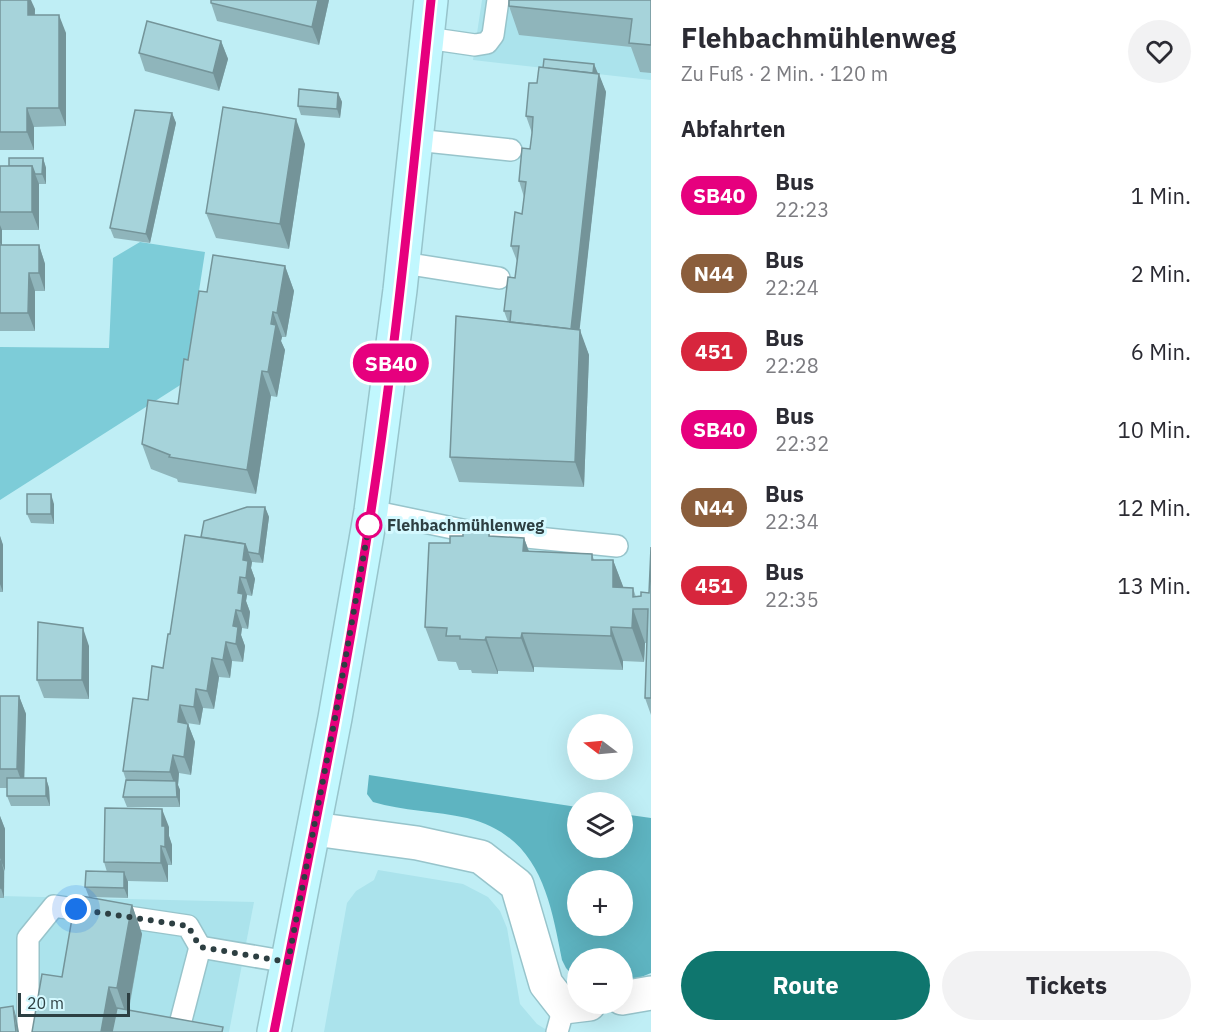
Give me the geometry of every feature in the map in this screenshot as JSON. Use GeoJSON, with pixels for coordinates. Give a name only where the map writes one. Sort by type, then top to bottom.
{"type":"FeatureCollection","features":[{"type":"Feature","properties":{"kind":"main road"},"geometry":{"type":"LineString","coordinates":[[274,1032],[314,829],[371,511],[403,263],[431,0]]}},
{"type":"Feature","properties":{"kind":"street"},"geometry":{"type":"LineString","coordinates":[[314,829],[417,843],[481,857],[517,885],[546,984],[567,1010]]}},
{"type":"Feature","properties":{"kind":"street"},"geometry":{"type":"LineString","coordinates":[[633,996],[651,993]]}},
{"type":"Feature","properties":{"kind":"lane"},"geometry":{"type":"LineString","coordinates":[[427,38],[475,45],[487,43],[493,35],[498,0]]}},
{"type":"Feature","properties":{"kind":"lane"},"geometry":{"type":"LineString","coordinates":[[416,140],[510,150]]}},
{"type":"Feature","properties":{"kind":"lane"},"geometry":{"type":"LineString","coordinates":[[403,263],[499,278]]}},
{"type":"Feature","properties":{"kind":"lane"},"geometry":{"type":"LineString","coordinates":[[371,511],[466,531],[617,546]]}},
{"type":"Feature","properties":{"kind":"lane"},"geometry":{"type":"LineString","coordinates":[[28,1032],[28,938],[54,906],[188,926],[200,947],[179,1028]]}},
{"type":"Feature","properties":{"kind":"lane"},"geometry":{"type":"LineString","coordinates":[[200,947],[288,962]]}},
{"type":"Feature","properties":{"kind":"shaded area"},"geometry":{"type":"Polygon","coordinates":[[[482,0],[651,0],[651,80],[473,60],[482,0]]]}},
{"type":"Feature","properties":{"kind":"shaded area"},"geometry":{"type":"Polygon","coordinates":[[[140,242],[205,252],[185,382],[0,500],[0,347],[109,348],[113,258],[140,242]]]}},
{"type":"Feature","properties":{"kind":"shaded area"},"geometry":{"type":"Polygon","coordinates":[[[369,775],[567,805],[567,858],[633,858],[633,815],[651,818],[651,973],[633,980],[633,948],[567,948],[567,969],[562,960],[546,893],[537,873],[526,855],[511,839],[492,827],[467,818],[373,802],[367,794],[369,775]]]}},
{"type":"Feature","properties":{"kind":"shaded area"},"geometry":{"type":"Polygon","coordinates":[[[378,870],[463,884],[488,897],[500,911],[507,928],[520,1004],[537,1024],[550,1032],[324,1032],[347,903],[356,891],[374,880],[378,870]]]}},
{"type":"Feature","properties":{"kind":"shaded area"},"geometry":{"type":"Polygon","coordinates":[[[0,896],[254,902],[229,1032],[0,1032],[0,896]]]}},
{"type":"Feature","properties":{"kind":"building"},"geometry":{"type":"Polygon","coordinates":[[[0,0],[28,0],[28,15],[59,15],[59,108],[27,108],[27,132],[0,132],[0,0]]]}},
{"type":"Feature","properties":{"kind":"building"},"geometry":{"type":"Polygon","coordinates":[[[211,0],[318,0],[312,27],[211,3],[211,0]]]}},
{"type":"Feature","properties":{"kind":"building"},"geometry":{"type":"Polygon","coordinates":[[[509,0],[651,0],[651,45],[629,43],[632,19],[509,6],[509,0]]]}},
{"type":"Feature","properties":{"kind":"building"},"geometry":{"type":"Polygon","coordinates":[[[147,21],[221,41],[213,73],[139,53],[147,21]]]}},
{"type":"Feature","properties":{"kind":"building"},"geometry":{"type":"Polygon","coordinates":[[[544,59],[594,64],[593,73],[543,68],[544,59]]]}},
{"type":"Feature","properties":{"kind":"building"},"geometry":{"type":"Polygon","coordinates":[[[539,67],[599,74],[571,329],[510,322],[511,311],[504,311],[508,277],[515,278],[519,246],[511,246],[515,212],[522,214],[526,182],[519,181],[522,148],[530,149],[532,133],[533,117],[526,116],[529,83],[537,83],[539,67]]]}},
{"type":"Feature","properties":{"kind":"building"},"geometry":{"type":"Polygon","coordinates":[[[299,89],[338,93],[337,109],[298,106],[299,89]]]}},
{"type":"Feature","properties":{"kind":"building"},"geometry":{"type":"Polygon","coordinates":[[[223,107],[296,119],[280,224],[206,213],[223,107]]]}},
{"type":"Feature","properties":{"kind":"building"},"geometry":{"type":"Polygon","coordinates":[[[135,110],[172,113],[146,234],[110,228],[135,110]]]}},
{"type":"Feature","properties":{"kind":"building"},"geometry":{"type":"Polygon","coordinates":[[[9,158],[43,158],[42,174],[35,174],[32,166],[9,166],[9,158]]]}},
{"type":"Feature","properties":{"kind":"building"},"geometry":{"type":"Polygon","coordinates":[[[0,166],[32,166],[32,212],[0,212],[0,166]]]}},
{"type":"Feature","properties":{"kind":"building"},"geometry":{"type":"Polygon","coordinates":[[[0,245],[39,245],[39,273],[29,273],[28,313],[0,313],[0,245]]]}},
{"type":"Feature","properties":{"kind":"building"},"geometry":{"type":"Polygon","coordinates":[[[213,255],[285,266],[277,313],[273,312],[271,324],[276,325],[268,372],[262,371],[247,470],[169,457],[170,455],[142,444],[148,400],[178,404],[184,359],[188,360],[199,291],[207,292],[213,255]]]}},
{"type":"Feature","properties":{"kind":"building"},"geometry":{"type":"Polygon","coordinates":[[[456,316],[580,330],[575,462],[450,457],[456,316]]]}},
{"type":"Feature","properties":{"kind":"building"},"geometry":{"type":"Polygon","coordinates":[[[27,494],[51,494],[51,514],[27,514],[27,494]]]}},
{"type":"Feature","properties":{"kind":"building"},"geometry":{"type":"Polygon","coordinates":[[[247,507],[265,507],[259,554],[248,552],[245,544],[201,537],[204,521],[247,507]]]}},
{"type":"Feature","properties":{"kind":"building"},"geometry":{"type":"Polygon","coordinates":[[[463,533],[489,533],[489,536],[524,538],[523,551],[592,554],[592,560],[613,560],[613,587],[633,588],[633,597],[641,596],[641,592],[649,593],[651,547],[651,698],[645,698],[648,609],[633,609],[632,628],[611,627],[611,636],[522,633],[521,638],[460,639],[460,636],[446,636],[447,628],[425,627],[429,543],[450,543],[450,536],[463,536],[463,533]]]}},
{"type":"Feature","properties":{"kind":"building"},"geometry":{"type":"Polygon","coordinates":[[[185,535],[245,544],[243,560],[248,561],[246,578],[240,577],[238,593],[243,594],[241,611],[236,610],[233,626],[238,627],[236,644],[226,642],[223,660],[212,658],[207,691],[196,689],[194,707],[180,705],[178,722],[188,724],[184,757],[173,755],[170,772],[123,771],[133,698],[148,700],[152,666],[163,668],[185,535]]]}},
{"type":"Feature","properties":{"kind":"building"},"geometry":{"type":"Polygon","coordinates":[[[38,622],[83,628],[82,680],[37,680],[38,622]]]}},
{"type":"Feature","properties":{"kind":"building"},"geometry":{"type":"Polygon","coordinates":[[[0,696],[19,696],[17,769],[0,769],[0,696]]]}},
{"type":"Feature","properties":{"kind":"building"},"geometry":{"type":"Polygon","coordinates":[[[7,778],[46,778],[46,796],[7,796],[7,778]]]}},
{"type":"Feature","properties":{"kind":"building"},"geometry":{"type":"Polygon","coordinates":[[[126,780],[176,781],[177,797],[123,797],[126,780]]]}},
{"type":"Feature","properties":{"kind":"building"},"geometry":{"type":"Polygon","coordinates":[[[105,808],[162,809],[165,847],[161,846],[161,863],[104,862],[105,808]]]}},
{"type":"Feature","properties":{"kind":"building"},"geometry":{"type":"Polygon","coordinates":[[[1,861],[1,888],[0,888],[1,861]]]}},
{"type":"Feature","properties":{"kind":"building"},"geometry":{"type":"Polygon","coordinates":[[[86,871],[124,872],[124,888],[85,887],[86,871]]]}},
{"type":"Feature","properties":{"kind":"building"},"geometry":{"type":"Polygon","coordinates":[[[76,895],[132,905],[117,988],[109,987],[101,1032],[32,1032],[42,974],[62,977],[76,895]]]}},
{"type":"Feature","properties":{"kind":"building"},"geometry":{"type":"Polygon","coordinates":[[[13,1006],[16,1032],[0,1032],[0,1008],[13,1006]]]}},
{"type":"Feature","properties":{"kind":"building"},"geometry":{"type":"Polygon","coordinates":[[[117,1008],[223,1027],[222,1032],[112,1032],[117,1008]]]}},
{"type":"Feature","properties":{"kind":"bus line","name":"SB40"},"geometry":{"type":"LineString","coordinates":[[274,1032],[335,718],[371,511],[400,290],[431,0]]}},
{"type":"Feature","properties":{"kind":"place","name":"Flehbachmühlenweg"},"geometry":{"type":"Point","coordinates":[369,525]}},
{"type":"Feature","properties":{"kind":"route"},"geometry":{"type":"LineString","coordinates":[[76,909],[188,926],[200,947],[288,962],[369,525]]}}]}
